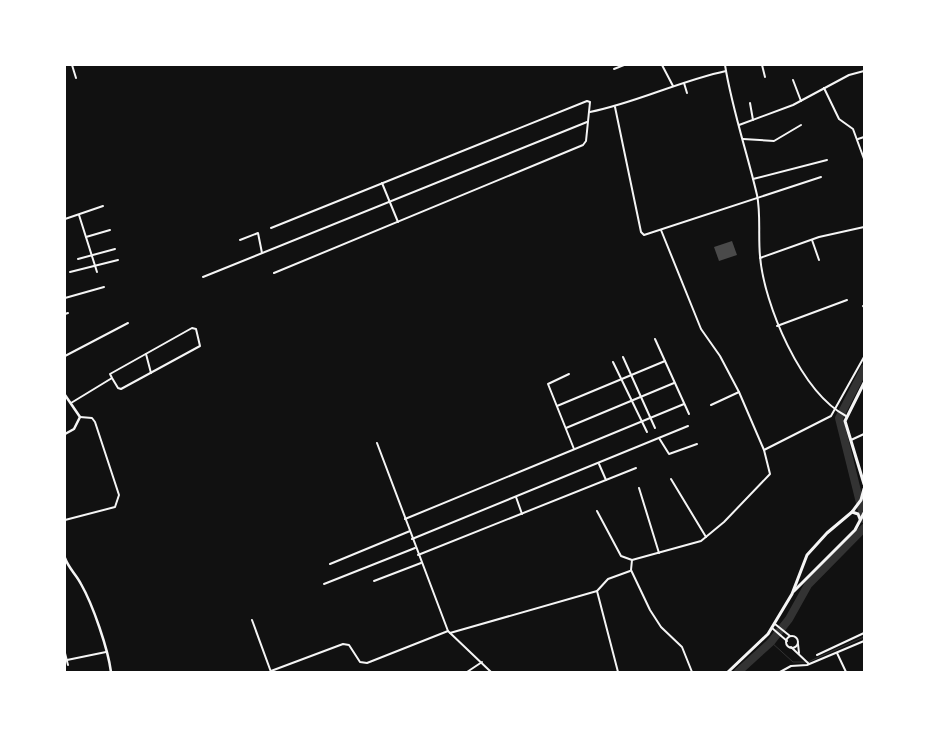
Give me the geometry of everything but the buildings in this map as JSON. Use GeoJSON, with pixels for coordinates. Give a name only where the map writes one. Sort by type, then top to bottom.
{"type":"FeatureCollection","features":[{"type":"Feature","properties":{"kind":"main road"},"geometry":{"type":"LineString","coordinates":[[864,383],[845,416],[864,484]]}},
{"type":"Feature","properties":{"kind":"main road"},"geometry":{"type":"LineString","coordinates":[[728,672],[776,625],[792,594],[804,562],[815,546],[853,511],[864,495],[864,488]]}},
{"type":"Feature","properties":{"kind":"main road"},"geometry":{"type":"LineString","coordinates":[[792,594],[806,577],[849,536],[862,517],[853,511]]}},
{"type":"Feature","properties":{"kind":"main road"},"geometry":{"type":"LineString","coordinates":[[800,572],[806,577]]}},
{"type":"Feature","properties":{"kind":"street"},"geometry":{"type":"LineString","coordinates":[[72,65],[76,78]]}},
{"type":"Feature","properties":{"kind":"street"},"geometry":{"type":"LineString","coordinates":[[614,69],[624,65]]}},
{"type":"Feature","properties":{"kind":"street"},"geometry":{"type":"LineString","coordinates":[[662,65],[673,86]]}},
{"type":"Feature","properties":{"kind":"street"},"geometry":{"type":"LineString","coordinates":[[725,65],[752,180],[758,197],[760,258],[777,326],[802,370],[838,412],[845,416]]}},
{"type":"Feature","properties":{"kind":"street"},"geometry":{"type":"LineString","coordinates":[[762,65],[764,77]]}},
{"type":"Feature","properties":{"kind":"street"},"geometry":{"type":"LineString","coordinates":[[589,112],[615,107],[673,86],[726,71]]}},
{"type":"Feature","properties":{"kind":"street"},"geometry":{"type":"LineString","coordinates":[[739,125],[801,101],[850,75],[864,71]]}},
{"type":"Feature","properties":{"kind":"street"},"geometry":{"type":"LineString","coordinates":[[792,80],[801,101]]}},
{"type":"Feature","properties":{"kind":"street"},"geometry":{"type":"LineString","coordinates":[[684,83],[687,93]]}},
{"type":"Feature","properties":{"kind":"street"},"geometry":{"type":"LineString","coordinates":[[824,88],[839,120],[853,128],[864,159]]}},
{"type":"Feature","properties":{"kind":"street"},"geometry":{"type":"LineString","coordinates":[[271,228],[587,101],[591,105],[587,122],[586,141],[583,145],[274,273]]}},
{"type":"Feature","properties":{"kind":"street"},"geometry":{"type":"LineString","coordinates":[[750,103],[753,120]]}},
{"type":"Feature","properties":{"kind":"street"},"geometry":{"type":"LineString","coordinates":[[615,107],[641,232],[646,235],[821,177]]}},
{"type":"Feature","properties":{"kind":"street"},"geometry":{"type":"LineString","coordinates":[[204,277],[389,200],[587,122]]}},
{"type":"Feature","properties":{"kind":"street"},"geometry":{"type":"LineString","coordinates":[[743,139],[774,141],[801,125]]}},
{"type":"Feature","properties":{"kind":"street"},"geometry":{"type":"LineString","coordinates":[[858,139],[864,137]]}},
{"type":"Feature","properties":{"kind":"street"},"geometry":{"type":"LineString","coordinates":[[752,180],[827,160]]}},
{"type":"Feature","properties":{"kind":"street"},"geometry":{"type":"LineString","coordinates":[[382,183],[398,222]]}},
{"type":"Feature","properties":{"kind":"street"},"geometry":{"type":"LineString","coordinates":[[65,219],[104,206]]}},
{"type":"Feature","properties":{"kind":"street"},"geometry":{"type":"LineString","coordinates":[[79,214],[97,272]]}},
{"type":"Feature","properties":{"kind":"street"},"geometry":{"type":"LineString","coordinates":[[760,258],[812,240],[864,227]]}},
{"type":"Feature","properties":{"kind":"street"},"geometry":{"type":"LineString","coordinates":[[86,237],[110,230]]}},
{"type":"Feature","properties":{"kind":"street"},"geometry":{"type":"LineString","coordinates":[[597,510],[621,556],[632,560],[701,541],[769,478],[770,471],[764,450],[739,392],[720,356],[701,329],[660,230]]}},
{"type":"Feature","properties":{"kind":"street"},"geometry":{"type":"LineString","coordinates":[[240,240],[258,233],[264,252]]}},
{"type":"Feature","properties":{"kind":"street"},"geometry":{"type":"LineString","coordinates":[[812,240],[819,260]]}},
{"type":"Feature","properties":{"kind":"street"},"geometry":{"type":"LineString","coordinates":[[78,259],[115,249]]}},
{"type":"Feature","properties":{"kind":"street"},"geometry":{"type":"LineString","coordinates":[[70,272],[118,260]]}},
{"type":"Feature","properties":{"kind":"street"},"geometry":{"type":"LineString","coordinates":[[65,298],[104,287]]}},
{"type":"Feature","properties":{"kind":"street"},"geometry":{"type":"LineString","coordinates":[[777,326],[847,300]]}},
{"type":"Feature","properties":{"kind":"street"},"geometry":{"type":"LineString","coordinates":[[65,356],[128,323]]}},
{"type":"Feature","properties":{"kind":"street"},"geometry":{"type":"LineString","coordinates":[[194,327],[201,343],[200,346],[151,374],[120,389],[110,374],[194,327]]}},
{"type":"Feature","properties":{"kind":"street"},"geometry":{"type":"LineString","coordinates":[[655,339],[689,414]]}},
{"type":"Feature","properties":{"kind":"street"},"geometry":{"type":"LineString","coordinates":[[146,354],[151,374]]}},
{"type":"Feature","properties":{"kind":"street"},"geometry":{"type":"LineString","coordinates":[[764,450],[831,416],[864,356]]}},
{"type":"Feature","properties":{"kind":"street"},"geometry":{"type":"LineString","coordinates":[[623,357],[655,428]]}},
{"type":"Feature","properties":{"kind":"street"},"geometry":{"type":"LineString","coordinates":[[557,406],[665,361]]}},
{"type":"Feature","properties":{"kind":"street"},"geometry":{"type":"LineString","coordinates":[[613,362],[647,432]]}},
{"type":"Feature","properties":{"kind":"street"},"geometry":{"type":"LineString","coordinates":[[570,374],[548,384],[574,449]]}},
{"type":"Feature","properties":{"kind":"street"},"geometry":{"type":"LineString","coordinates":[[71,403],[112,378]]}},
{"type":"Feature","properties":{"kind":"street"},"geometry":{"type":"LineString","coordinates":[[566,428],[674,383]]}},
{"type":"Feature","properties":{"kind":"street"},"geometry":{"type":"LineString","coordinates":[[711,405],[739,392]]}},
{"type":"Feature","properties":{"kind":"street"},"geometry":{"type":"LineString","coordinates":[[65,395],[80,417]]}},
{"type":"Feature","properties":{"kind":"street"},"geometry":{"type":"LineString","coordinates":[[405,519],[684,404]]}},
{"type":"Feature","properties":{"kind":"street"},"geometry":{"type":"LineString","coordinates":[[65,434],[74,428],[80,417]]}},
{"type":"Feature","properties":{"kind":"street"},"geometry":{"type":"LineString","coordinates":[[65,520],[116,506],[118,495],[95,422],[92,418],[80,417]]}},
{"type":"Feature","properties":{"kind":"street"},"geometry":{"type":"LineString","coordinates":[[412,539],[688,426]]}},
{"type":"Feature","properties":{"kind":"street"},"geometry":{"type":"LineString","coordinates":[[851,440],[864,434]]}},
{"type":"Feature","properties":{"kind":"street"},"geometry":{"type":"LineString","coordinates":[[659,438],[670,455],[697,444]]}},
{"type":"Feature","properties":{"kind":"street"},"geometry":{"type":"LineString","coordinates":[[377,443],[416,548],[419,564],[449,632],[491,672]]}},
{"type":"Feature","properties":{"kind":"street"},"geometry":{"type":"LineString","coordinates":[[599,463],[606,480]]}},
{"type":"Feature","properties":{"kind":"street"},"geometry":{"type":"LineString","coordinates":[[418,556],[636,468]]}},
{"type":"Feature","properties":{"kind":"street"},"geometry":{"type":"LineString","coordinates":[[671,479],[706,537]]}},
{"type":"Feature","properties":{"kind":"street"},"geometry":{"type":"LineString","coordinates":[[639,488],[659,553]]}},
{"type":"Feature","properties":{"kind":"street"},"geometry":{"type":"LineString","coordinates":[[515,497],[522,514]]}},
{"type":"Feature","properties":{"kind":"street"},"geometry":{"type":"LineString","coordinates":[[330,564],[410,531]]}},
{"type":"Feature","properties":{"kind":"street"},"geometry":{"type":"LineString","coordinates":[[324,584],[416,548]]}},
{"type":"Feature","properties":{"kind":"street"},"geometry":{"type":"LineString","coordinates":[[65,558],[66,567],[82,585],[106,652],[111,672]]}},
{"type":"Feature","properties":{"kind":"street"},"geometry":{"type":"LineString","coordinates":[[632,560],[631,570],[653,616],[682,647],[692,672]]}},
{"type":"Feature","properties":{"kind":"street"},"geometry":{"type":"LineString","coordinates":[[374,581],[419,564]]}},
{"type":"Feature","properties":{"kind":"street"},"geometry":{"type":"LineString","coordinates":[[252,620],[271,672],[342,644],[348,645],[360,662],[366,664],[449,632],[597,590],[608,580],[631,570]]}},
{"type":"Feature","properties":{"kind":"street"},"geometry":{"type":"LineString","coordinates":[[597,590],[618,672]]}},
{"type":"Feature","properties":{"kind":"street"},"geometry":{"type":"LineString","coordinates":[[776,625],[785,633],[796,637],[799,654]]}},
{"type":"Feature","properties":{"kind":"street"},"geometry":{"type":"LineString","coordinates":[[772,629],[808,664]]}},
{"type":"Feature","properties":{"kind":"street"},"geometry":{"type":"LineString","coordinates":[[817,655],[864,633]]}},
{"type":"Feature","properties":{"kind":"street"},"geometry":{"type":"LineString","coordinates":[[786,641],[790,636]]}},
{"type":"Feature","properties":{"kind":"street"},"geometry":{"type":"LineString","coordinates":[[780,672],[791,666],[808,664],[864,641]]}},
{"type":"Feature","properties":{"kind":"street"},"geometry":{"type":"LineString","coordinates":[[792,647],[798,644]]}},
{"type":"Feature","properties":{"kind":"street"},"geometry":{"type":"LineString","coordinates":[[67,660],[106,652]]}},
{"type":"Feature","properties":{"kind":"street"},"geometry":{"type":"LineString","coordinates":[[65,653],[68,665]]}},
{"type":"Feature","properties":{"kind":"street"},"geometry":{"type":"LineString","coordinates":[[837,653],[846,672]]}},
{"type":"Feature","properties":{"kind":"street"},"geometry":{"type":"LineString","coordinates":[[821,654],[824,658]]}},
{"type":"Feature","properties":{"kind":"street"},"geometry":{"type":"LineString","coordinates":[[467,672],[482,662]]}},
{"type":"Feature","properties":{"kind":"waterway"},"geometry":{"type":"LineString","coordinates":[[864,369],[839,418],[864,519]]}},
{"type":"Feature","properties":{"kind":"waterway"},"geometry":{"type":"LineString","coordinates":[[738,672],[771,642],[789,619],[808,585],[864,528]]}},
{"type":"Feature","properties":{"kind":"waterway"},"geometry":{"type":"LineString","coordinates":[[771,642],[793,662],[808,662],[864,637]]}}]}
